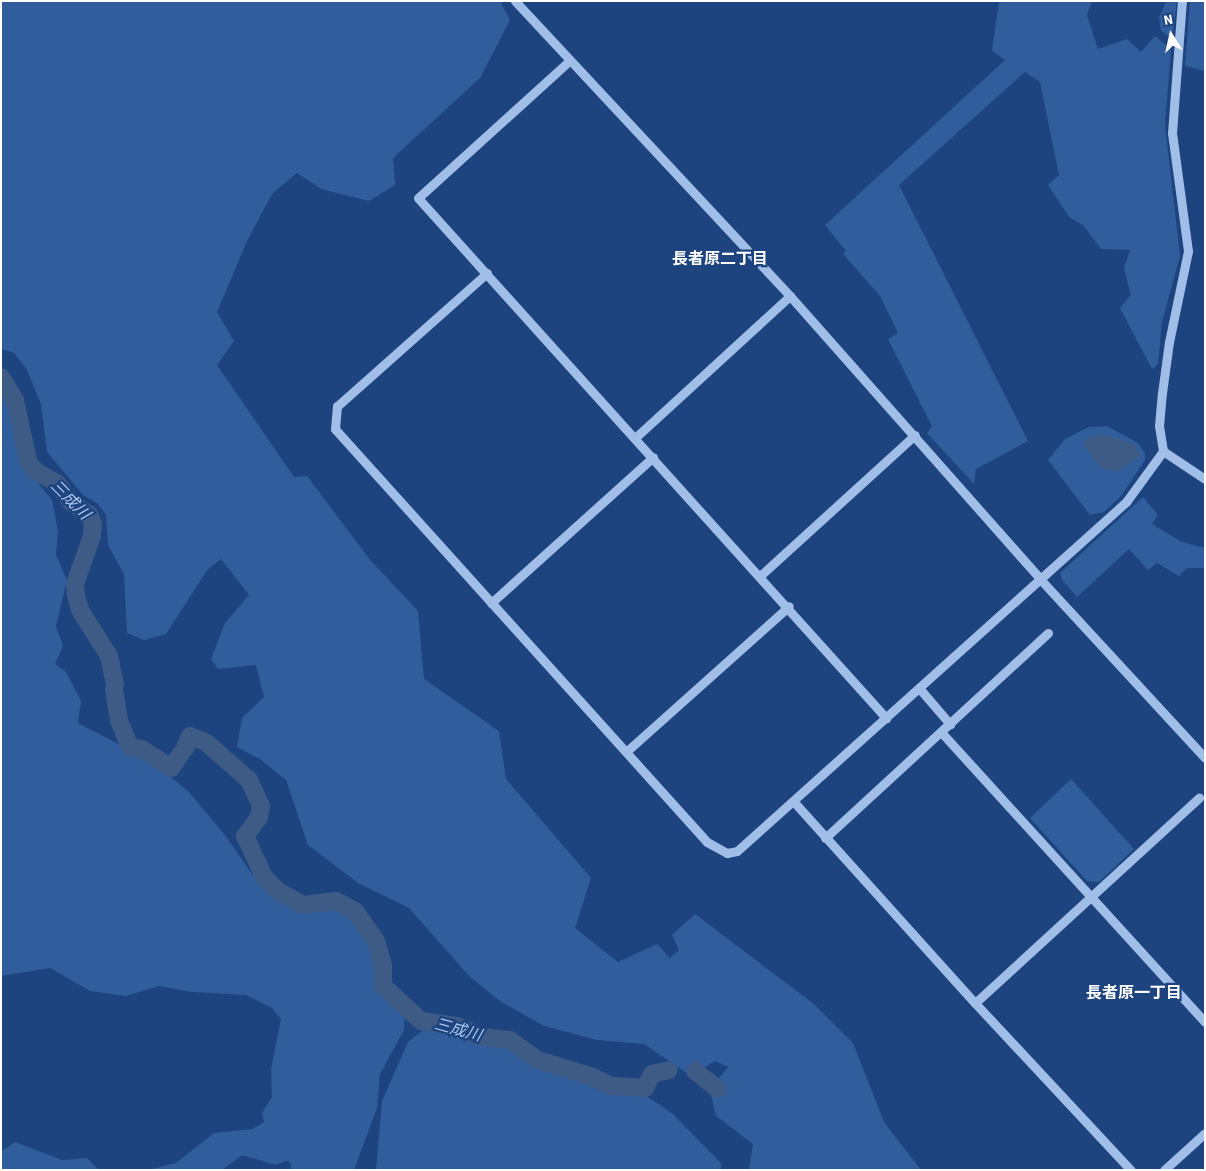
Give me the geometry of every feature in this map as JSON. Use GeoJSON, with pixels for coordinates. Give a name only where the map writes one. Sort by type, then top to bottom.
{"type":"FeatureCollection","features":[{"type":"Feature","properties":{"kind":"street"},"geometry":{"type":"LineString","coordinates":[[514,1],[568,62],[790,296],[915,435],[1040,579],[1205,758]]}},
{"type":"Feature","properties":{"kind":"street"},"geometry":{"type":"LineString","coordinates":[[487,273],[337,406],[335,429],[707,842],[727,853],[737,851],[794,802],[1126,502],[1163,451],[1159,426],[1162,393],[1169,342],[1188,251],[1172,133],[1182,1]]}},
{"type":"Feature","properties":{"kind":"street"},"geometry":{"type":"LineString","coordinates":[[568,62],[418,198],[789,606],[886,718]]}},
{"type":"Feature","properties":{"kind":"street"},"geometry":{"type":"LineString","coordinates":[[636,437],[790,296]]}},
{"type":"Feature","properties":{"kind":"street"},"geometry":{"type":"LineString","coordinates":[[761,575],[915,435]]}},
{"type":"Feature","properties":{"kind":"street"},"geometry":{"type":"LineString","coordinates":[[1163,451],[1205,479]]}},
{"type":"Feature","properties":{"kind":"street"},"geometry":{"type":"LineString","coordinates":[[491,603],[653,457]]}},
{"type":"Feature","properties":{"kind":"street"},"geometry":{"type":"LineString","coordinates":[[627,751],[789,606]]}},
{"type":"Feature","properties":{"kind":"street"},"geometry":{"type":"LineString","coordinates":[[826,838],[1048,633]]}},
{"type":"Feature","properties":{"kind":"street"},"geometry":{"type":"LineString","coordinates":[[919,688],[950,724]]}},
{"type":"Feature","properties":{"kind":"street"},"geometry":{"type":"LineString","coordinates":[[941,732],[1205,1022]]}},
{"type":"Feature","properties":{"kind":"street"},"geometry":{"type":"LineString","coordinates":[[975,1003],[1199,798]]}},
{"type":"Feature","properties":{"kind":"street"},"geometry":{"type":"LineString","coordinates":[[794,802],[975,1003],[1131,1170]]}},
{"type":"Feature","properties":{"kind":"street"},"geometry":{"type":"LineString","coordinates":[[1164,1170],[1205,1132]]}},
{"type":"Feature","properties":{"kind":"shaded area"},"geometry":{"type":"Polygon","coordinates":[[[1,1],[500,1],[510,20],[480,78],[393,158],[395,185],[369,201],[321,189],[297,173],[272,194],[247,241],[217,312],[234,341],[217,365],[294,477],[307,476],[371,561],[418,611],[424,679],[499,731],[506,779],[591,878],[575,928],[618,962],[657,944],[670,958],[679,950],[672,935],[695,914],[814,1004],[853,1043],[884,1122],[921,1170],[749,1170],[753,1144],[716,1116],[710,1090],[728,1067],[715,1061],[691,1076],[644,1044],[597,1040],[544,1026],[500,1001],[470,977],[409,908],[358,883],[308,845],[286,780],[260,759],[237,747],[242,718],[264,697],[256,665],[218,669],[211,659],[225,623],[249,595],[221,559],[208,569],[166,634],[144,640],[127,633],[124,574],[108,545],[106,515],[98,504],[83,495],[47,452],[41,404],[26,368],[14,353],[1,349],[1,1]]]}},
{"type":"Feature","properties":{"kind":"shaded area"},"geometry":{"type":"Polygon","coordinates":[[[999,1],[1092,1],[1087,15],[1098,49],[1127,39],[1141,52],[1155,36],[1171,49],[1165,125],[1180,256],[1162,322],[1158,364],[1152,369],[1120,308],[1131,295],[1124,268],[1130,250],[1101,249],[1083,225],[1070,218],[1048,185],[1059,175],[1040,82],[1025,72],[899,185],[1028,441],[976,469],[974,484],[927,433],[932,426],[888,339],[898,333],[880,296],[843,254],[846,251],[825,225],[1005,60],[992,51],[999,1]]]}},
{"type":"Feature","properties":{"kind":"shaded area"},"geometry":{"type":"Polygon","coordinates":[[[1166,1],[1177,1],[1172,38],[1161,31],[1159,18],[1166,1]]]}},
{"type":"Feature","properties":{"kind":"shaded area"},"geometry":{"type":"Polygon","coordinates":[[[1190,1],[1205,1],[1205,71],[1185,66],[1190,1]]]}},
{"type":"Feature","properties":{"kind":"shaded area"},"geometry":{"type":"Polygon","coordinates":[[[1,369],[7,372],[16,389],[26,420],[27,461],[33,477],[52,500],[58,531],[56,555],[67,580],[56,626],[63,646],[55,664],[66,672],[81,701],[78,723],[151,761],[188,791],[225,835],[252,874],[316,910],[345,910],[373,943],[383,987],[405,1009],[404,1030],[380,1074],[377,1108],[354,1170],[291,1170],[290,1162],[286,1161],[276,1165],[242,1155],[222,1170],[148,1170],[176,1163],[214,1133],[253,1129],[264,1122],[262,1113],[272,1097],[271,1069],[281,1019],[272,1008],[246,995],[192,992],[159,986],[126,996],[90,991],[50,968],[1,976],[1,369]]]}},
{"type":"Feature","properties":{"kind":"shaded area"},"geometry":{"type":"Polygon","coordinates":[[[1107,426],[1138,443],[1145,453],[1145,460],[1121,496],[1104,512],[1090,515],[1048,460],[1065,439],[1089,427],[1107,426]]]}},
{"type":"Feature","properties":{"kind":"shaded area"},"geometry":{"type":"Polygon","coordinates":[[[1102,434],[1132,443],[1141,455],[1119,471],[1102,469],[1083,445],[1088,438],[1102,434]]]}},
{"type":"Feature","properties":{"kind":"shaded area"},"geometry":{"type":"Polygon","coordinates":[[[1143,497],[1158,515],[1152,524],[1182,542],[1205,548],[1205,568],[1187,568],[1179,576],[1157,563],[1148,570],[1129,549],[1077,597],[1062,580],[1060,573],[1143,497]]]}},
{"type":"Feature","properties":{"kind":"shaded area"},"geometry":{"type":"Polygon","coordinates":[[[1071,779],[1134,849],[1099,882],[1087,881],[1030,818],[1071,779]]]}},
{"type":"Feature","properties":{"kind":"shaded area"},"geometry":{"type":"Polygon","coordinates":[[[450,1024],[516,1039],[596,1089],[643,1094],[672,1113],[721,1163],[721,1170],[376,1170],[382,1101],[408,1042],[427,1027],[450,1024]]]}},
{"type":"Feature","properties":{"kind":"shaded area"},"geometry":{"type":"Polygon","coordinates":[[[15,1142],[62,1160],[87,1158],[99,1170],[1,1170],[1,1148],[4,1150],[15,1142]]]}},
{"type":"Feature","properties":{"kind":"waterway","name":"三成川"},"geometry":{"type":"LineString","coordinates":[[1,377],[15,400],[28,461],[35,471],[57,483],[70,501],[89,515],[93,524],[92,536],[75,584],[76,595],[80,610],[109,656],[115,684]]}},
{"type":"Feature","properties":{"kind":"waterway","name":"三成川"},"geometry":{"type":"LineString","coordinates":[[114,689],[119,721],[130,747],[142,749],[171,768],[180,755]]}},
{"type":"Feature","properties":{"kind":"waterway","name":"三成川"},"geometry":{"type":"LineString","coordinates":[[184,750],[190,736],[207,743],[249,780],[261,806],[259,817],[245,836],[264,877],[278,891],[303,905],[336,901],[355,911],[376,941],[383,966],[383,986],[421,1021],[457,1026],[482,1037],[510,1040],[538,1060],[590,1076],[611,1086],[645,1088],[652,1074],[669,1070]]}},
{"type":"Feature","properties":{"kind":"waterway","name":"三成川"},"geometry":{"type":"LineString","coordinates":[[695,1071],[718,1089]]}},
{"type":"Feature","properties":{"kind":"district","name":"長者原二丁目"},"geometry":{"type":"Point","coordinates":[720,259]}},
{"type":"Feature","properties":{"kind":"district","name":"長者原一丁目"},"geometry":{"type":"Point","coordinates":[1134,993]}}]}
